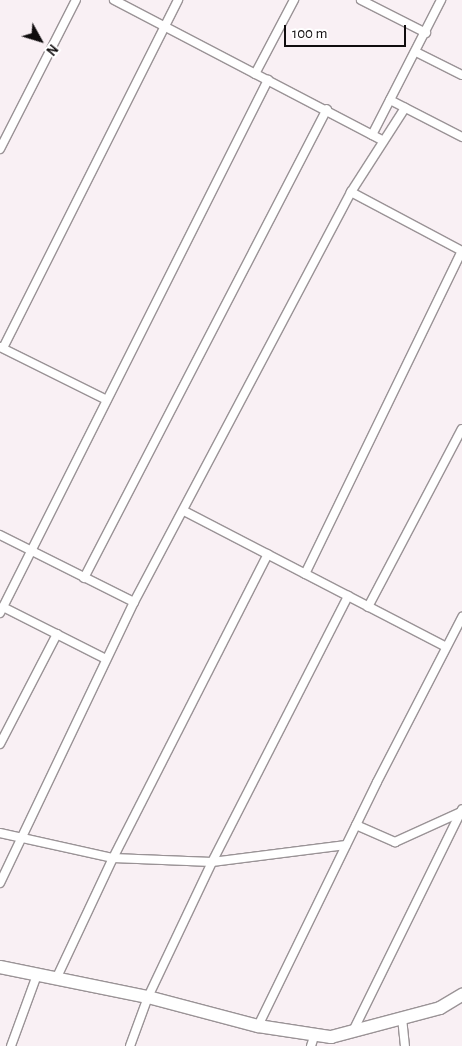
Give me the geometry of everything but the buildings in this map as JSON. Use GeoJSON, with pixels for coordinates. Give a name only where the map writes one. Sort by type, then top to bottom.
{"type":"FeatureCollection","features":[{"type":"Feature","properties":{"kind":"main road"},"geometry":{"type":"LineString","coordinates":[[0,967],[37,975],[58,977],[148,997],[313,1040],[440,1008],[462,995]]}},
{"type":"Feature","properties":{"kind":"street"},"geometry":{"type":"LineString","coordinates":[[0,149],[76,0]]}},
{"type":"Feature","properties":{"kind":"street"},"geometry":{"type":"LineString","coordinates":[[114,0],[255,74],[327,109],[382,140]]}},
{"type":"Feature","properties":{"kind":"street"},"geometry":{"type":"LineString","coordinates":[[107,400],[2,348],[178,0]]}},
{"type":"Feature","properties":{"kind":"street"},"geometry":{"type":"LineString","coordinates":[[255,74],[294,0]]}},
{"type":"Feature","properties":{"kind":"street"},"geometry":{"type":"LineString","coordinates":[[361,0],[426,33]]}},
{"type":"Feature","properties":{"kind":"street"},"geometry":{"type":"LineString","coordinates":[[372,135],[442,0]]}},
{"type":"Feature","properties":{"kind":"street"},"geometry":{"type":"LineString","coordinates":[[416,52],[462,75]]}},
{"type":"Feature","properties":{"kind":"street"},"geometry":{"type":"LineString","coordinates":[[106,659],[57,634],[2,610],[268,80]]}},
{"type":"Feature","properties":{"kind":"street"},"geometry":{"type":"LineString","coordinates":[[390,100],[462,137]]}},
{"type":"Feature","properties":{"kind":"street"},"geometry":{"type":"LineString","coordinates":[[0,883],[134,602],[184,511],[350,192],[382,140],[405,108]]}},
{"type":"Feature","properties":{"kind":"street"},"geometry":{"type":"LineString","coordinates":[[84,578],[327,109]]}},
{"type":"Feature","properties":{"kind":"street"},"geometry":{"type":"LineString","coordinates":[[305,574],[462,251],[350,192]]}},
{"type":"Feature","properties":{"kind":"street"},"geometry":{"type":"LineString","coordinates":[[368,607],[462,429]]}},
{"type":"Feature","properties":{"kind":"street"},"geometry":{"type":"LineString","coordinates":[[184,511],[446,647]]}},
{"type":"Feature","properties":{"kind":"street"},"geometry":{"type":"LineString","coordinates":[[0,535],[134,602]]}},
{"type":"Feature","properties":{"kind":"street"},"geometry":{"type":"LineString","coordinates":[[58,977],[113,858],[268,554]]}},
{"type":"Feature","properties":{"kind":"street"},"geometry":{"type":"LineString","coordinates":[[130,1046],[148,997],[212,862],[348,596]]}},
{"type":"Feature","properties":{"kind":"street"},"geometry":{"type":"LineString","coordinates":[[258,1026],[346,845],[462,617]]}},
{"type":"Feature","properties":{"kind":"street"},"geometry":{"type":"LineString","coordinates":[[0,744],[57,634]]}},
{"type":"Feature","properties":{"kind":"street"},"geometry":{"type":"LineString","coordinates":[[356,825],[395,842],[462,812]]}},
{"type":"Feature","properties":{"kind":"street"},"geometry":{"type":"LineString","coordinates":[[353,1031],[462,812]]}},
{"type":"Feature","properties":{"kind":"street"},"geometry":{"type":"LineString","coordinates":[[0,833],[113,858],[212,862],[346,845]]}},
{"type":"Feature","properties":{"kind":"street"},"geometry":{"type":"LineString","coordinates":[[11,1046],[37,975]]}},
{"type":"Feature","properties":{"kind":"street"},"geometry":{"type":"LineString","coordinates":[[402,1018],[404,1046]]}}]}
